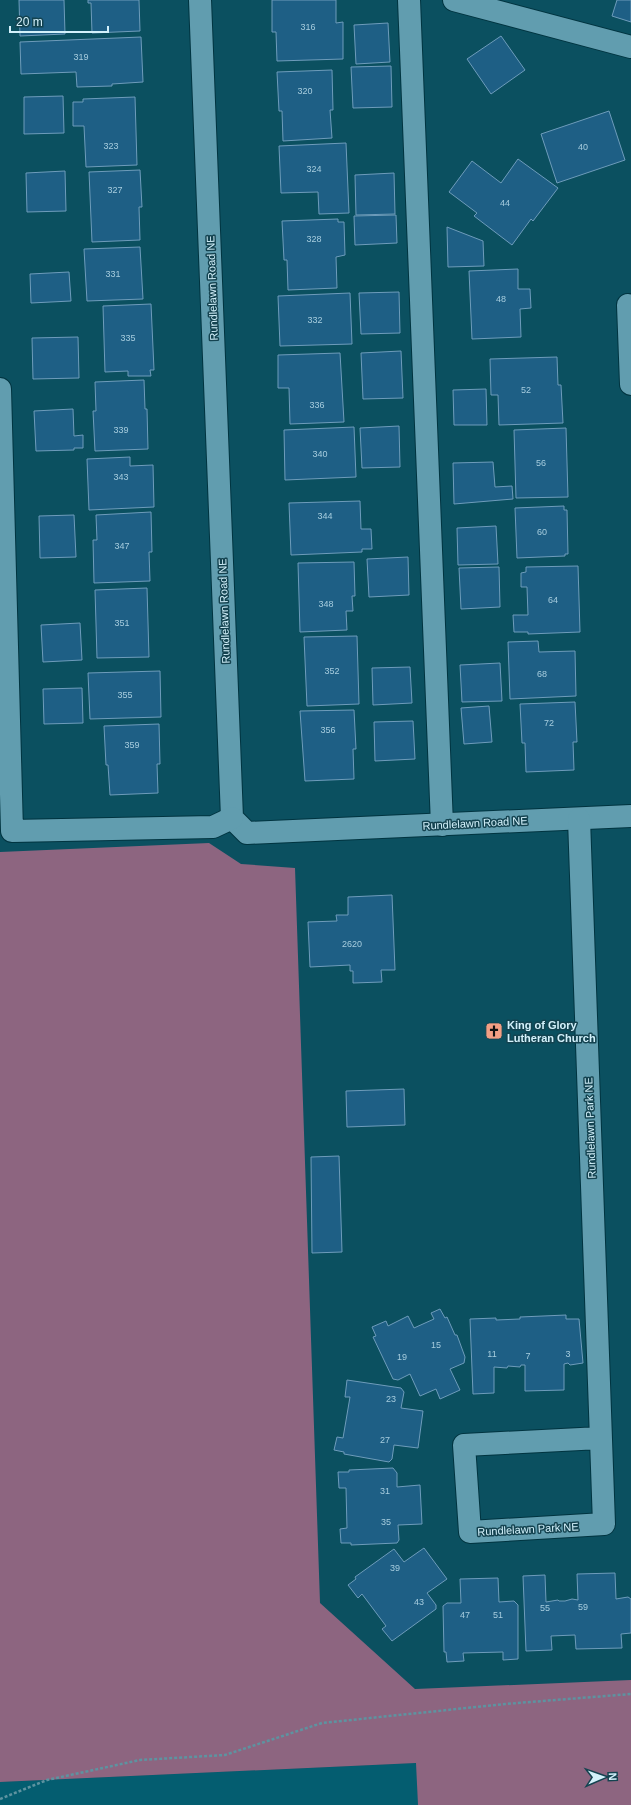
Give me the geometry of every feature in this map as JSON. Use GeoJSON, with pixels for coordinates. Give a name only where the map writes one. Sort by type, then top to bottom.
{"type":"FeatureCollection","features":[{"type":"Feature","properties":{"kind":"street","name":"Rundlelawn Road NE"},"geometry":{"type":"LineString","coordinates":[[200,0],[232,818],[247,833],[631,816]]}},
{"type":"Feature","properties":{"kind":"street"},"geometry":{"type":"LineString","coordinates":[[409,0],[442,825]]}},
{"type":"Feature","properties":{"kind":"street"},"geometry":{"type":"LineString","coordinates":[[454,0],[631,47]]}},
{"type":"Feature","properties":{"kind":"street"},"geometry":{"type":"LineString","coordinates":[[628,305],[631,384]]}},
{"type":"Feature","properties":{"kind":"street"},"geometry":{"type":"LineString","coordinates":[[0,389],[12,830],[213,827],[232,818]]}},
{"type":"Feature","properties":{"kind":"street","name":"Rundlelawn Park NE"},"geometry":{"type":"LineString","coordinates":[[579,819],[604,1524],[470,1532],[464,1444],[600,1438]]}},
{"type":"Feature","properties":{"kind":"path"},"geometry":{"type":"LineString","coordinates":[[0,1799],[47,1780],[140,1760],[226,1755],[322,1723],[498,1705],[631,1694]]}},
{"type":"Feature","properties":{"kind":"shaded area"},"geometry":{"type":"Polygon","coordinates":[[[209,843],[241,864],[295,868],[320,1603],[415,1689],[631,1680],[631,1805],[418,1805],[416,1763],[0,1782],[0,852],[209,843]]]}},
{"type":"Feature","properties":{"kind":"shaded area"},"geometry":{"type":"Polygon","coordinates":[[[417,1763],[418,1805],[0,1805],[0,1782],[417,1763]]]}},
{"type":"Feature","properties":{"kind":"building"},"geometry":{"type":"Polygon","coordinates":[[[19,0],[64,0],[65,34],[20,36],[19,0]]]}},
{"type":"Feature","properties":{"kind":"building"},"geometry":{"type":"Polygon","coordinates":[[[88,0],[139,0],[140,31],[92,33],[91,3],[88,3],[88,0]]]}},
{"type":"Feature","properties":{"kind":"building"},"geometry":{"type":"Polygon","coordinates":[[[272,0],[336,0],[336,23],[343,22],[343,59],[277,61],[276,32],[272,32],[272,0]]]}},
{"type":"Feature","properties":{"kind":"building"},"geometry":{"type":"Polygon","coordinates":[[[617,0],[631,0],[631,22],[612,16],[617,0]]]}},
{"type":"Feature","properties":{"kind":"building"},"geometry":{"type":"Polygon","coordinates":[[[388,23],[390,62],[356,64],[354,25],[388,23]]]}},
{"type":"Feature","properties":{"kind":"building"},"geometry":{"type":"Polygon","coordinates":[[[501,36],[525,70],[491,94],[467,59],[501,36]]]}},
{"type":"Feature","properties":{"kind":"building"},"geometry":{"type":"Polygon","coordinates":[[[141,37],[143,82],[112,84],[112,86],[77,87],[76,72],[21,74],[20,42],[141,37]]]}},
{"type":"Feature","properties":{"kind":"building"},"geometry":{"type":"Polygon","coordinates":[[[391,66],[392,107],[353,108],[351,67],[391,66]]]}},
{"type":"Feature","properties":{"kind":"building"},"geometry":{"type":"Polygon","coordinates":[[[332,70],[333,110],[330,110],[332,138],[283,141],[282,111],[279,111],[277,72],[332,70]]]}},
{"type":"Feature","properties":{"kind":"building"},"geometry":{"type":"Polygon","coordinates":[[[63,96],[64,133],[24,134],[24,97],[63,96]]]}},
{"type":"Feature","properties":{"kind":"building"},"geometry":{"type":"Polygon","coordinates":[[[135,97],[137,165],[86,167],[84,126],[73,126],[73,102],[83,102],[83,99],[135,97]]]}},
{"type":"Feature","properties":{"kind":"building"},"geometry":{"type":"Polygon","coordinates":[[[609,111],[625,160],[557,183],[541,134],[609,111]]]}},
{"type":"Feature","properties":{"kind":"building"},"geometry":{"type":"Polygon","coordinates":[[[346,143],[349,213],[319,214],[318,192],[281,193],[279,146],[346,143]]]}},
{"type":"Feature","properties":{"kind":"building"},"geometry":{"type":"Polygon","coordinates":[[[518,159],[558,188],[533,221],[531,219],[512,245],[474,216],[477,213],[449,192],[472,161],[501,183],[518,159]]]}},
{"type":"Feature","properties":{"kind":"building"},"geometry":{"type":"Polygon","coordinates":[[[140,170],[142,207],[139,207],[140,240],[92,242],[89,172],[140,170]]]}},
{"type":"Feature","properties":{"kind":"building"},"geometry":{"type":"Polygon","coordinates":[[[65,171],[66,211],[27,212],[26,173],[65,171]]]}},
{"type":"Feature","properties":{"kind":"building"},"geometry":{"type":"Polygon","coordinates":[[[394,173],[395,214],[356,215],[355,175],[394,173]]]}},
{"type":"Feature","properties":{"kind":"building"},"geometry":{"type":"Polygon","coordinates":[[[396,215],[397,243],[355,245],[354,216],[396,215]]]}},
{"type":"Feature","properties":{"kind":"building"},"geometry":{"type":"Polygon","coordinates":[[[338,219],[338,222],[344,222],[345,255],[336,257],[337,288],[288,290],[287,260],[284,260],[282,221],[338,219]]]}},
{"type":"Feature","properties":{"kind":"building"},"geometry":{"type":"Polygon","coordinates":[[[447,227],[483,241],[484,266],[448,267],[447,227]]]}},
{"type":"Feature","properties":{"kind":"building"},"geometry":{"type":"Polygon","coordinates":[[[140,247],[143,299],[87,301],[84,249],[140,247]]]}},
{"type":"Feature","properties":{"kind":"building"},"geometry":{"type":"Polygon","coordinates":[[[518,269],[518,289],[530,289],[531,308],[520,309],[521,337],[472,339],[469,271],[518,269]]]}},
{"type":"Feature","properties":{"kind":"building"},"geometry":{"type":"Polygon","coordinates":[[[69,272],[71,301],[31,303],[30,274],[69,272]]]}},
{"type":"Feature","properties":{"kind":"building"},"geometry":{"type":"Polygon","coordinates":[[[399,292],[400,333],[361,334],[359,293],[399,292]]]}},
{"type":"Feature","properties":{"kind":"building"},"geometry":{"type":"Polygon","coordinates":[[[350,293],[352,344],[280,346],[278,296],[350,293]]]}},
{"type":"Feature","properties":{"kind":"building"},"geometry":{"type":"Polygon","coordinates":[[[151,304],[154,370],[150,370],[151,376],[128,376],[128,371],[105,372],[103,306],[151,304]]]}},
{"type":"Feature","properties":{"kind":"building"},"geometry":{"type":"Polygon","coordinates":[[[78,337],[79,378],[33,379],[32,338],[78,337]]]}},
{"type":"Feature","properties":{"kind":"building"},"geometry":{"type":"Polygon","coordinates":[[[401,351],[403,398],[363,399],[361,353],[401,351]]]}},
{"type":"Feature","properties":{"kind":"building"},"geometry":{"type":"Polygon","coordinates":[[[340,353],[344,422],[290,424],[289,388],[278,388],[278,355],[340,353]]]}},
{"type":"Feature","properties":{"kind":"building"},"geometry":{"type":"Polygon","coordinates":[[[557,357],[558,385],[561,385],[563,423],[499,425],[498,395],[491,395],[490,359],[557,357]]]}},
{"type":"Feature","properties":{"kind":"building"},"geometry":{"type":"Polygon","coordinates":[[[144,380],[145,409],[147,409],[148,449],[95,451],[93,411],[96,411],[95,382],[144,380]]]}},
{"type":"Feature","properties":{"kind":"building"},"geometry":{"type":"Polygon","coordinates":[[[486,389],[487,425],[454,425],[453,390],[486,389]]]}},
{"type":"Feature","properties":{"kind":"building"},"geometry":{"type":"Polygon","coordinates":[[[73,409],[74,436],[83,435],[83,448],[74,448],[74,450],[36,451],[34,411],[73,409]]]}},
{"type":"Feature","properties":{"kind":"building"},"geometry":{"type":"Polygon","coordinates":[[[399,426],[400,467],[362,468],[360,428],[399,426]]]}},
{"type":"Feature","properties":{"kind":"building"},"geometry":{"type":"Polygon","coordinates":[[[354,427],[356,477],[285,480],[284,430],[354,427]]]}},
{"type":"Feature","properties":{"kind":"building"},"geometry":{"type":"Polygon","coordinates":[[[566,428],[568,497],[516,498],[514,430],[566,428]]]}},
{"type":"Feature","properties":{"kind":"building"},"geometry":{"type":"Polygon","coordinates":[[[130,457],[130,466],[153,465],[154,507],[89,510],[87,459],[130,457]]]}},
{"type":"Feature","properties":{"kind":"building"},"geometry":{"type":"Polygon","coordinates":[[[493,462],[495,487],[512,486],[513,499],[454,504],[453,463],[493,462]]]}},
{"type":"Feature","properties":{"kind":"building"},"geometry":{"type":"Polygon","coordinates":[[[360,501],[361,529],[371,529],[372,549],[362,549],[362,552],[291,555],[289,503],[360,501]]]}},
{"type":"Feature","properties":{"kind":"building"},"geometry":{"type":"Polygon","coordinates":[[[564,506],[564,510],[567,510],[568,554],[565,554],[565,556],[517,558],[515,508],[564,506]]]}},
{"type":"Feature","properties":{"kind":"building"},"geometry":{"type":"Polygon","coordinates":[[[151,512],[152,552],[149,552],[150,581],[94,583],[93,540],[97,540],[96,515],[151,512]]]}},
{"type":"Feature","properties":{"kind":"building"},"geometry":{"type":"Polygon","coordinates":[[[74,515],[76,557],[40,558],[39,516],[74,515]]]}},
{"type":"Feature","properties":{"kind":"building"},"geometry":{"type":"Polygon","coordinates":[[[496,526],[498,564],[458,565],[457,528],[496,526]]]}},
{"type":"Feature","properties":{"kind":"building"},"geometry":{"type":"Polygon","coordinates":[[[408,557],[409,595],[369,597],[367,559],[408,557]]]}},
{"type":"Feature","properties":{"kind":"building"},"geometry":{"type":"Polygon","coordinates":[[[354,562],[355,596],[352,596],[353,611],[346,611],[347,630],[300,632],[298,563],[354,562]]]}},
{"type":"Feature","properties":{"kind":"building"},"geometry":{"type":"Polygon","coordinates":[[[578,566],[580,632],[528,634],[528,632],[514,632],[513,615],[528,615],[527,587],[521,587],[521,573],[526,572],[526,567],[578,566]]]}},
{"type":"Feature","properties":{"kind":"building"},"geometry":{"type":"Polygon","coordinates":[[[499,567],[500,607],[461,609],[459,568],[499,567]]]}},
{"type":"Feature","properties":{"kind":"building"},"geometry":{"type":"Polygon","coordinates":[[[147,588],[149,657],[97,658],[95,590],[147,588]]]}},
{"type":"Feature","properties":{"kind":"building"},"geometry":{"type":"Polygon","coordinates":[[[80,623],[82,660],[43,662],[41,625],[80,623]]]}},
{"type":"Feature","properties":{"kind":"building"},"geometry":{"type":"Polygon","coordinates":[[[357,636],[359,704],[307,706],[304,637],[357,636]]]}},
{"type":"Feature","properties":{"kind":"building"},"geometry":{"type":"Polygon","coordinates":[[[538,641],[539,652],[575,651],[576,696],[510,699],[508,642],[538,641]]]}},
{"type":"Feature","properties":{"kind":"building"},"geometry":{"type":"Polygon","coordinates":[[[500,663],[502,701],[462,702],[460,665],[500,663]]]}},
{"type":"Feature","properties":{"kind":"building"},"geometry":{"type":"Polygon","coordinates":[[[410,667],[412,703],[373,705],[372,668],[410,667]]]}},
{"type":"Feature","properties":{"kind":"building"},"geometry":{"type":"Polygon","coordinates":[[[160,671],[161,717],[90,719],[88,673],[160,671]]]}},
{"type":"Feature","properties":{"kind":"building"},"geometry":{"type":"Polygon","coordinates":[[[82,688],[83,723],[44,724],[43,689],[82,688]]]}},
{"type":"Feature","properties":{"kind":"building"},"geometry":{"type":"Polygon","coordinates":[[[575,702],[577,742],[573,742],[574,770],[526,772],[525,743],[522,743],[520,704],[575,702]]]}},
{"type":"Feature","properties":{"kind":"building"},"geometry":{"type":"Polygon","coordinates":[[[489,706],[492,742],[464,744],[461,708],[489,706]]]}},
{"type":"Feature","properties":{"kind":"building"},"geometry":{"type":"Polygon","coordinates":[[[354,710],[356,749],[353,749],[354,779],[305,781],[300,711],[354,710]]]}},
{"type":"Feature","properties":{"kind":"building"},"geometry":{"type":"Polygon","coordinates":[[[413,721],[415,759],[375,761],[374,722],[413,721]]]}},
{"type":"Feature","properties":{"kind":"building"},"geometry":{"type":"Polygon","coordinates":[[[159,724],[160,764],[157,764],[158,793],[110,795],[108,765],[106,765],[104,726],[159,724]]]}},
{"type":"Feature","properties":{"kind":"building"},"geometry":{"type":"Polygon","coordinates":[[[392,895],[395,970],[381,970],[382,982],[353,983],[353,971],[350,971],[350,965],[310,967],[308,922],[337,921],[336,915],[348,915],[348,897],[392,895]]]}},
{"type":"Feature","properties":{"kind":"building"},"geometry":{"type":"Polygon","coordinates":[[[404,1089],[405,1125],[347,1127],[346,1091],[404,1089]]]}},
{"type":"Feature","properties":{"kind":"building"},"geometry":{"type":"Polygon","coordinates":[[[339,1156],[342,1252],[312,1253],[311,1157],[339,1156]]]}},
{"type":"Feature","properties":{"kind":"building"},"geometry":{"type":"Polygon","coordinates":[[[440,1309],[445,1318],[447,1317],[455,1335],[457,1335],[465,1357],[464,1363],[450,1369],[460,1390],[440,1399],[436,1389],[420,1396],[410,1374],[398,1380],[393,1379],[373,1337],[376,1336],[372,1327],[386,1321],[388,1326],[408,1316],[414,1328],[434,1319],[431,1313],[440,1309]]]}},
{"type":"Feature","properties":{"kind":"building"},"geometry":{"type":"Polygon","coordinates":[[[566,1315],[566,1319],[579,1319],[583,1363],[570,1365],[568,1363],[564,1364],[564,1390],[525,1391],[525,1365],[521,1365],[520,1367],[508,1366],[507,1368],[494,1367],[494,1393],[473,1394],[470,1319],[520,1319],[520,1317],[566,1315]]]}},
{"type":"Feature","properties":{"kind":"building"},"geometry":{"type":"Polygon","coordinates":[[[347,1380],[401,1388],[404,1392],[401,1408],[423,1411],[418,1448],[394,1445],[392,1459],[389,1462],[344,1454],[344,1452],[334,1450],[337,1437],[343,1438],[350,1397],[345,1397],[347,1380]]]}},
{"type":"Feature","properties":{"kind":"building"},"geometry":{"type":"Polygon","coordinates":[[[393,1468],[397,1473],[397,1487],[420,1485],[422,1524],[398,1525],[399,1540],[397,1543],[351,1545],[351,1543],[341,1543],[340,1529],[347,1528],[346,1488],[339,1488],[338,1472],[393,1468]]]}},
{"type":"Feature","properties":{"kind":"building"},"geometry":{"type":"Polygon","coordinates":[[[424,1548],[447,1579],[427,1593],[436,1605],[436,1609],[392,1641],[382,1629],[386,1626],[362,1594],[358,1598],[348,1585],[356,1579],[355,1577],[394,1549],[404,1562],[424,1548]]]}},
{"type":"Feature","properties":{"kind":"building"},"geometry":{"type":"Polygon","coordinates":[[[615,1573],[616,1599],[628,1597],[631,1599],[631,1633],[621,1634],[622,1648],[576,1649],[575,1635],[551,1636],[552,1650],[526,1651],[523,1576],[545,1575],[546,1602],[572,1599],[578,1600],[577,1574],[615,1573]]]}},
{"type":"Feature","properties":{"kind":"building"},"geometry":{"type":"Polygon","coordinates":[[[498,1578],[499,1602],[514,1601],[518,1605],[518,1659],[503,1660],[503,1652],[463,1653],[464,1661],[447,1662],[446,1652],[444,1652],[443,1606],[447,1603],[461,1603],[460,1579],[498,1578]]]}},
{"type":"Feature","properties":{"kind":"place","name":"King of Glory Lutheran Church"},"geometry":{"type":"Point","coordinates":[494,1031]}}]}
